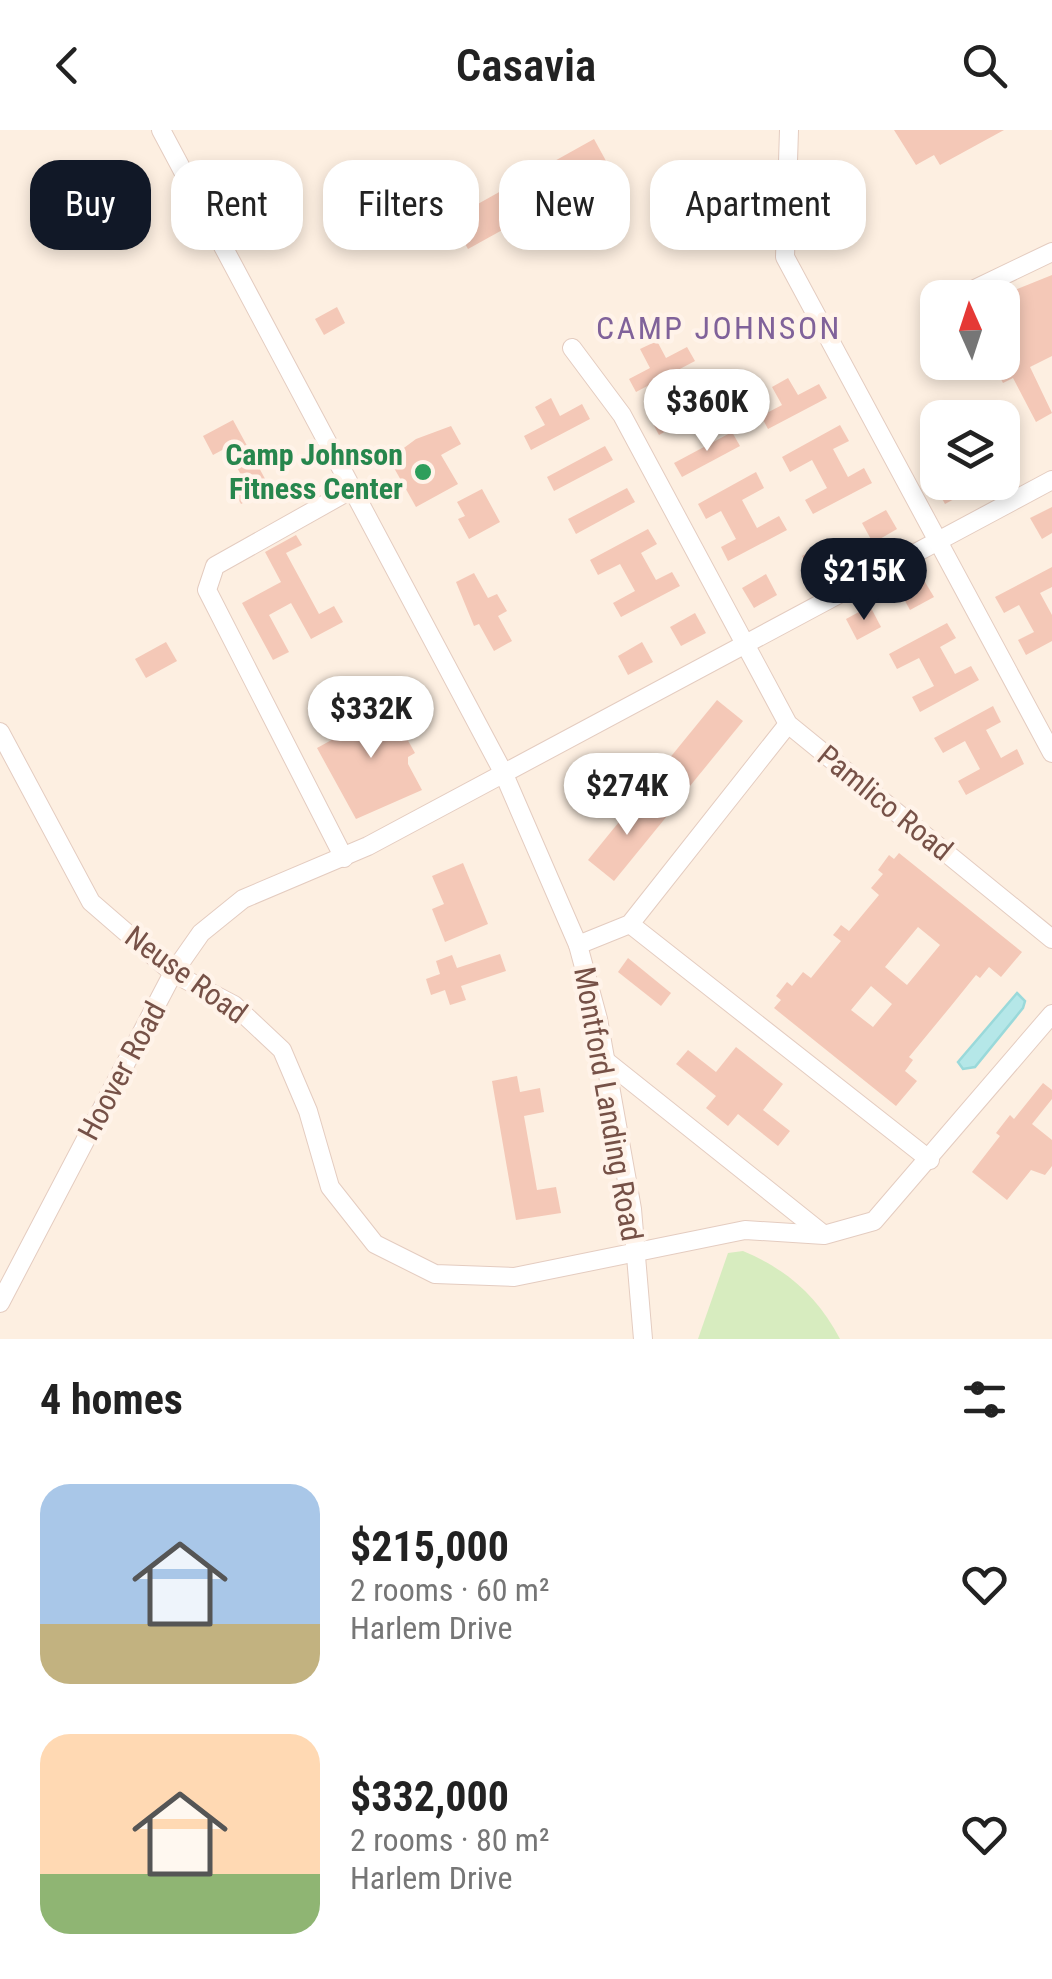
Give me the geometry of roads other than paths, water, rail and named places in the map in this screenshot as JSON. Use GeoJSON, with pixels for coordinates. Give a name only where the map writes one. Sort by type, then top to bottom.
{"type":"FeatureCollection","features":[{"type":"Feature","properties":{"kind":"street","name":"Montford Landing Road"},"geometry":{"type":"LineString","coordinates":[[162,130],[502,772],[578,945],[606,1061],[636,1251],[643,1339]]}},
{"type":"Feature","properties":{"kind":"street"},"geometry":{"type":"LineString","coordinates":[[788,130],[786,258],[1052,753]]}},
{"type":"Feature","properties":{"kind":"street"},"geometry":{"type":"LineString","coordinates":[[997,280],[1052,252]]}},
{"type":"Feature","properties":{"kind":"street","name":"Pamlico Road"},"geometry":{"type":"LineString","coordinates":[[572,348],[622,414],[788,724],[1052,939]]}},
{"type":"Feature","properties":{"kind":"street","name":"Hoover Road"},"geometry":{"type":"LineString","coordinates":[[0,1304],[173,973],[201,933],[243,898],[344,858],[1052,480]]}},
{"type":"Feature","properties":{"kind":"street"},"geometry":{"type":"LineString","coordinates":[[344,858],[207,590],[215,566],[354,488]]}},
{"type":"Feature","properties":{"kind":"street"},"geometry":{"type":"LineString","coordinates":[[578,945],[630,924],[788,724]]}},
{"type":"Feature","properties":{"kind":"street","name":"Neuse Road"},"geometry":{"type":"LineString","coordinates":[[0,732],[91,902],[173,973],[234,1005],[282,1050],[308,1111],[330,1187],[375,1244],[435,1274],[514,1277],[745,1230],[824,1235],[874,1221],[930,1160]]}},
{"type":"Feature","properties":{"kind":"street"},"geometry":{"type":"LineString","coordinates":[[630,924],[930,1160],[1052,1014]]}},
{"type":"Feature","properties":{"kind":"street"},"geometry":{"type":"LineString","coordinates":[[606,1061],[824,1235]]}},
{"type":"Feature","properties":{"kind":"water"},"geometry":{"type":"Polygon","coordinates":[[[1017,993],[1025,1001],[1023,1008],[975,1067],[963,1069],[958,1062],[1017,993]]]}},
{"type":"Feature","properties":{"kind":"place","name":"Camp Johnson Fitness Center"},"geometry":{"type":"Point","coordinates":[423,472]}},
{"type":"Feature","properties":{"kind":"district","name":"CAMP JOHNSON"},"geometry":{"type":"Point","coordinates":[719,328]}}]}
